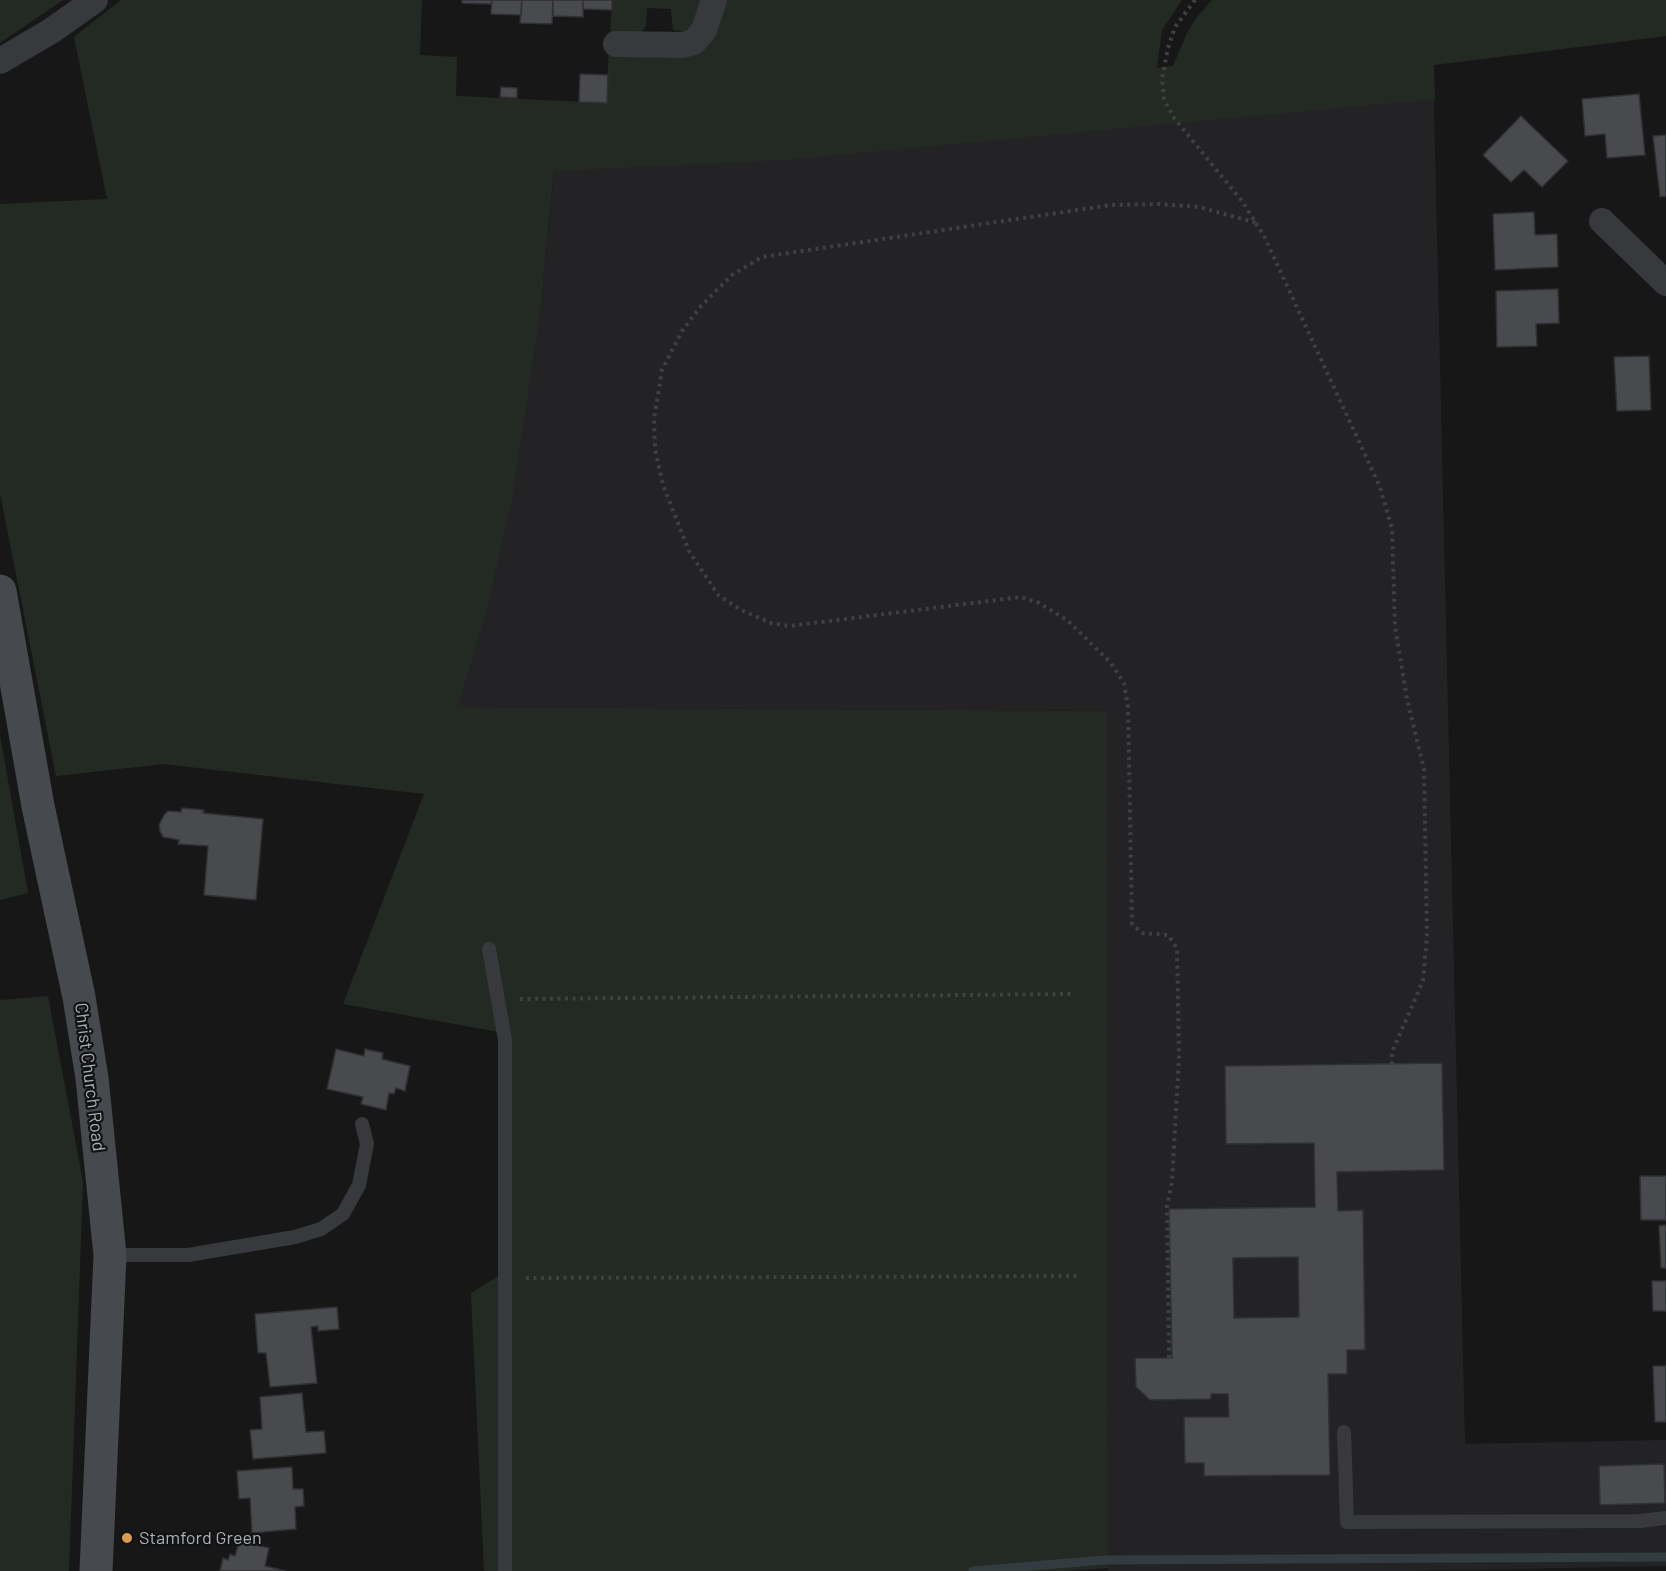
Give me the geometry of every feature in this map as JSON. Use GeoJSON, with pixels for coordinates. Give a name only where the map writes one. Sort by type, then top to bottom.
{"type":"FeatureCollection","features":[{"type":"Feature","properties":{"kind":"main road","name":"Christ Church Road"},"geometry":{"type":"LineString","coordinates":[[0,591],[38,806],[80,997],[92,1078],[110,1255],[96,1571]]}},
{"type":"Feature","properties":{"kind":"street"},"geometry":{"type":"LineString","coordinates":[[0,61],[51,31],[95,0]]}},
{"type":"Feature","properties":{"kind":"street"},"geometry":{"type":"LineString","coordinates":[[616,44],[682,45],[694,42],[704,30],[714,0]]}},
{"type":"Feature","properties":{"kind":"street"},"geometry":{"type":"LineString","coordinates":[[1602,221],[1666,283]]}},
{"type":"Feature","properties":{"kind":"lane"},"geometry":{"type":"LineString","coordinates":[[489,949],[505,1041],[505,1571]]}},
{"type":"Feature","properties":{"kind":"lane"},"geometry":{"type":"LineString","coordinates":[[110,1255],[188,1255],[295,1237],[321,1229],[343,1214],[359,1185],[367,1144],[362,1124]]}},
{"type":"Feature","properties":{"kind":"lane"},"geometry":{"type":"LineString","coordinates":[[1344,1432],[1347,1522],[1640,1521],[1666,1518]]}},
{"type":"Feature","properties":{"kind":"path"},"geometry":{"type":"LineString","coordinates":[[1194,0],[1175,27],[1164,62],[1162,89],[1164,99],[1174,118],[1228,182],[1257,223],[1380,487],[1392,529],[1395,626],[1407,699],[1424,769],[1427,936],[1423,981],[1392,1052],[1392,1064]]}},
{"type":"Feature","properties":{"kind":"path"},"geometry":{"type":"LineString","coordinates":[[1169,1358],[1167,1206],[1172,1182],[1179,1056],[1177,954],[1172,938],[1137,931],[1132,924],[1128,707],[1124,683],[1096,647],[1067,620],[1040,603],[1021,597],[789,626],[771,623],[741,610],[718,594],[689,551],[670,509],[660,474],[654,419],[662,370],[682,331],[720,286],[744,266],[762,257],[1111,205],[1189,206],[1217,210],[1257,223]]}},
{"type":"Feature","properties":{"kind":"path"},"geometry":{"type":"LineString","coordinates":[[498,999],[1073,994]]}},
{"type":"Feature","properties":{"kind":"path"},"geometry":{"type":"LineString","coordinates":[[504,1278],[1080,1276]]}},
{"type":"Feature","properties":{"kind":"shaded area"},"geometry":{"type":"Polygon","coordinates":[[[0,0],[63,0],[0,43],[0,0]]]}},
{"type":"Feature","properties":{"kind":"shaded area"},"geometry":{"type":"Polygon","coordinates":[[[121,0],[422,0],[420,55],[457,57],[456,96],[606,103],[609,52],[678,55],[724,0],[1182,0],[1162,30],[1157,68],[1173,66],[1187,33],[1212,0],[1666,0],[1666,36],[1434,65],[1435,99],[784,160],[554,171],[540,315],[513,496],[487,610],[458,707],[1107,711],[1108,1568],[1066,1571],[484,1571],[471,1293],[500,1275],[499,1032],[343,1004],[424,794],[163,764],[56,776],[0,493],[0,204],[107,199],[74,37],[121,0]]]}},
{"type":"Feature","properties":{"kind":"shaded area"},"geometry":{"type":"Polygon","coordinates":[[[612,0],[704,0],[691,33],[673,30],[671,9],[647,8],[646,26],[641,33],[610,34],[612,0]]]}},
{"type":"Feature","properties":{"kind":"shaded area"},"geometry":{"type":"Polygon","coordinates":[[[1433,65],[1465,1444],[1666,1440],[1666,1566],[1405,1571],[1108,1571],[1107,711],[458,707],[487,610],[513,496],[540,315],[555,164],[1433,65]]]}},
{"type":"Feature","properties":{"kind":"shaded area"},"geometry":{"type":"Polygon","coordinates":[[[0,735],[28,893],[0,900],[0,735]]]}},
{"type":"Feature","properties":{"kind":"shaded area"},"geometry":{"type":"Polygon","coordinates":[[[48,996],[83,1182],[69,1571],[0,1571],[0,1000],[48,996]]]}},
{"type":"Feature","properties":{"kind":"building"},"geometry":{"type":"Polygon","coordinates":[[[462,0],[492,0],[491,4],[462,3],[462,0]]]}},
{"type":"Feature","properties":{"kind":"building"},"geometry":{"type":"Polygon","coordinates":[[[492,0],[522,0],[521,15],[491,14],[492,0]]]}},
{"type":"Feature","properties":{"kind":"building"},"geometry":{"type":"Polygon","coordinates":[[[522,0],[553,0],[552,24],[520,23],[522,0]]]}},
{"type":"Feature","properties":{"kind":"building"},"geometry":{"type":"Polygon","coordinates":[[[553,0],[583,0],[583,17],[553,16],[553,0]]]}},
{"type":"Feature","properties":{"kind":"building"},"geometry":{"type":"Polygon","coordinates":[[[583,0],[612,0],[612,10],[583,9],[583,0]]]}},
{"type":"Feature","properties":{"kind":"building"},"geometry":{"type":"Polygon","coordinates":[[[580,74],[608,75],[607,103],[579,102],[580,74]]]}},
{"type":"Feature","properties":{"kind":"building"},"geometry":{"type":"Polygon","coordinates":[[[501,87],[517,88],[517,98],[500,97],[501,87]]]}},
{"type":"Feature","properties":{"kind":"building"},"geometry":{"type":"Polygon","coordinates":[[[1639,94],[1645,155],[1607,158],[1605,134],[1585,136],[1582,99],[1639,94]]]}},
{"type":"Feature","properties":{"kind":"building"},"geometry":{"type":"Polygon","coordinates":[[[1521,116],[1568,161],[1542,187],[1524,170],[1511,182],[1483,155],[1521,116]]]}},
{"type":"Feature","properties":{"kind":"building"},"geometry":{"type":"Polygon","coordinates":[[[1666,135],[1666,196],[1660,197],[1653,136],[1666,135]]]}},
{"type":"Feature","properties":{"kind":"building"},"geometry":{"type":"Polygon","coordinates":[[[1534,212],[1535,235],[1557,234],[1558,267],[1495,270],[1493,214],[1534,212]]]}},
{"type":"Feature","properties":{"kind":"building"},"geometry":{"type":"Polygon","coordinates":[[[1558,289],[1559,323],[1536,324],[1537,346],[1497,347],[1496,291],[1558,289]]]}},
{"type":"Feature","properties":{"kind":"building"},"geometry":{"type":"Polygon","coordinates":[[[1649,356],[1651,410],[1617,411],[1614,357],[1649,356]]]}},
{"type":"Feature","properties":{"kind":"building"},"geometry":{"type":"Polygon","coordinates":[[[182,808],[204,810],[203,813],[263,819],[256,900],[204,895],[208,846],[178,844],[179,840],[163,837],[160,831],[159,825],[164,815],[168,811],[181,812],[182,808]]]}},
{"type":"Feature","properties":{"kind":"building"},"geometry":{"type":"Polygon","coordinates":[[[336,1049],[364,1056],[365,1049],[383,1053],[382,1059],[410,1066],[405,1091],[396,1088],[394,1094],[389,1093],[386,1110],[361,1104],[363,1097],[327,1089],[336,1049]]]}},
{"type":"Feature","properties":{"kind":"building"},"geometry":{"type":"Polygon","coordinates":[[[1442,1063],[1444,1170],[1337,1172],[1338,1211],[1363,1210],[1365,1350],[1347,1350],[1347,1374],[1328,1374],[1330,1475],[1204,1476],[1204,1463],[1185,1463],[1184,1417],[1229,1417],[1228,1394],[1211,1394],[1211,1399],[1150,1400],[1136,1387],[1135,1358],[1172,1358],[1169,1209],[1315,1207],[1314,1143],[1226,1144],[1225,1066],[1442,1063]],[[1298,1257],[1233,1258],[1234,1318],[1299,1317],[1298,1257]]]}},
{"type":"Feature","properties":{"kind":"building"},"geometry":{"type":"Polygon","coordinates":[[[1640,1176],[1666,1176],[1666,1220],[1641,1220],[1640,1176]]]}},
{"type":"Feature","properties":{"kind":"building"},"geometry":{"type":"Polygon","coordinates":[[[1666,1225],[1666,1268],[1661,1268],[1659,1226],[1666,1225]]]}},
{"type":"Feature","properties":{"kind":"building"},"geometry":{"type":"Polygon","coordinates":[[[1652,1281],[1666,1281],[1666,1311],[1653,1311],[1652,1281]]]}},
{"type":"Feature","properties":{"kind":"building"},"geometry":{"type":"Polygon","coordinates":[[[337,1307],[339,1329],[318,1331],[318,1326],[311,1327],[317,1383],[270,1387],[266,1353],[258,1353],[255,1314],[337,1307]]]}},
{"type":"Feature","properties":{"kind":"building"},"geometry":{"type":"Polygon","coordinates":[[[1653,1366],[1666,1366],[1666,1422],[1655,1422],[1653,1366]]]}},
{"type":"Feature","properties":{"kind":"building"},"geometry":{"type":"Polygon","coordinates":[[[302,1393],[306,1432],[324,1431],[326,1453],[253,1459],[250,1430],[262,1429],[260,1397],[302,1393]]]}},
{"type":"Feature","properties":{"kind":"building"},"geometry":{"type":"Polygon","coordinates":[[[1664,1464],[1665,1503],[1600,1505],[1599,1466],[1664,1464]]]}},
{"type":"Feature","properties":{"kind":"building"},"geometry":{"type":"Polygon","coordinates":[[[292,1467],[293,1489],[303,1489],[304,1506],[295,1507],[296,1529],[252,1533],[250,1498],[239,1499],[237,1471],[292,1467]]]}},
{"type":"Feature","properties":{"kind":"building"},"geometry":{"type":"Polygon","coordinates":[[[239,1541],[269,1548],[265,1566],[286,1571],[220,1571],[223,1558],[228,1560],[230,1554],[235,1556],[239,1541]]]}},
{"type":"Feature","properties":{"kind":"waterway"},"geometry":{"type":"LineString","coordinates":[[973,1571],[1104,1560],[1666,1557]]}},
{"type":"Feature","properties":{"kind":"place","name":"Stamford Green"},"geometry":{"type":"Point","coordinates":[127,1538]}}]}
